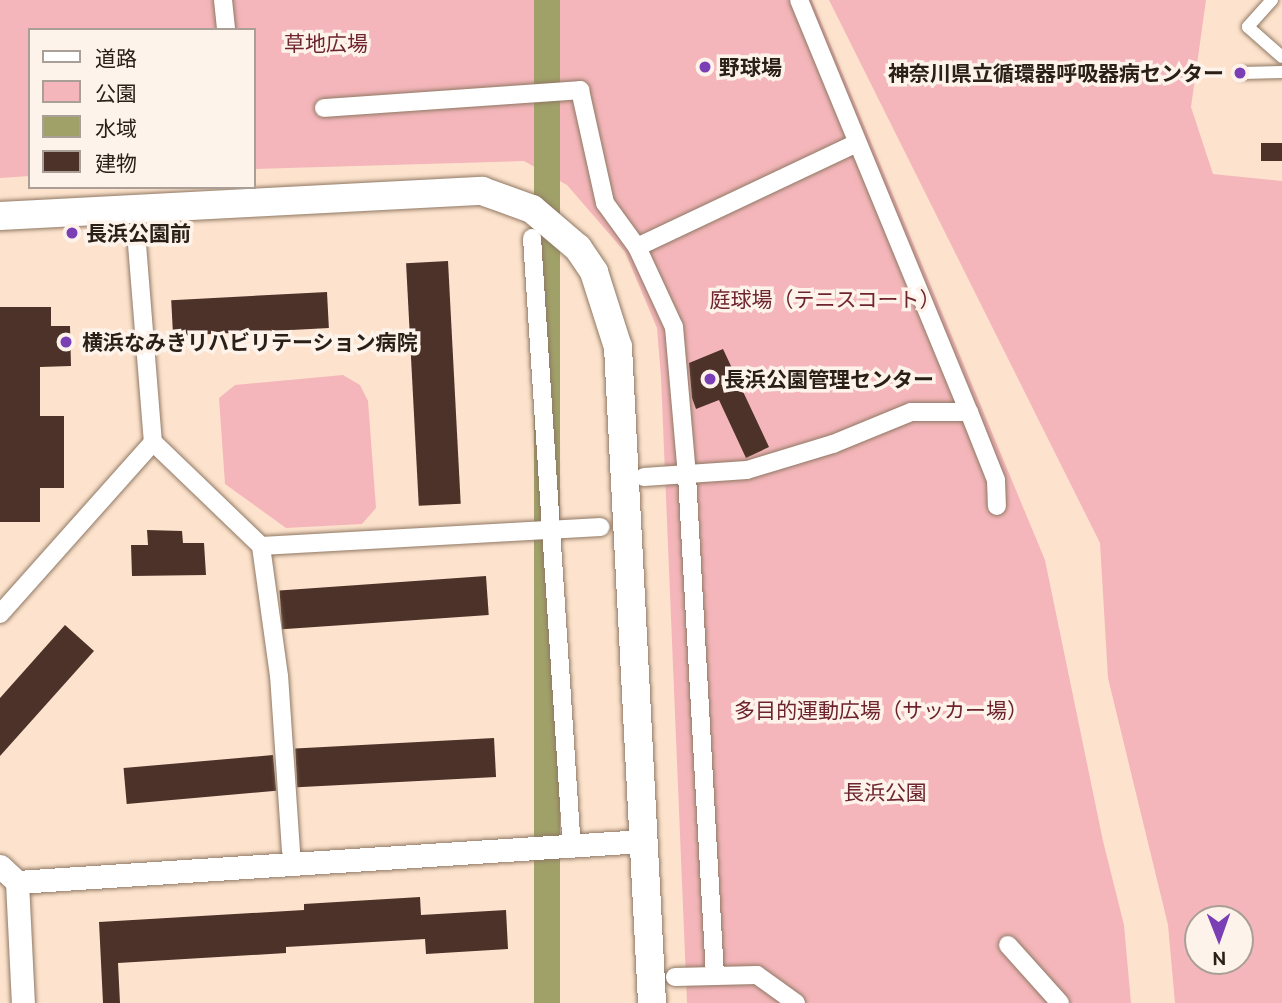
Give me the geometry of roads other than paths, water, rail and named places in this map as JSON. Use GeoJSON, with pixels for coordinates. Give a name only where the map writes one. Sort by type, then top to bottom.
{"type":"FeatureCollection","features":[{"type":"Feature","properties":{"kind":"street"},"geometry":{"type":"LineString","coordinates":[[223,0],[226,28]]}},
{"type":"Feature","properties":{"kind":"street"},"geometry":{"type":"LineString","coordinates":[[799,0],[855,144],[996,480],[997,506]]}},
{"type":"Feature","properties":{"kind":"street"},"geometry":{"type":"LineString","coordinates":[[324,108],[580,90],[605,203],[637,247],[674,327],[687,476],[715,976]]}},
{"type":"Feature","properties":{"kind":"street"},"geometry":{"type":"LineString","coordinates":[[637,247],[855,144]]}},
{"type":"Feature","properties":{"kind":"street"},"geometry":{"type":"LineString","coordinates":[[0,216],[482,191],[532,209],[578,248],[594,272],[618,347],[652,1003]]}},
{"type":"Feature","properties":{"kind":"street"},"geometry":{"type":"LineString","coordinates":[[136,232],[153,442],[261,546],[279,676],[291,851]]}},
{"type":"Feature","properties":{"kind":"street"},"geometry":{"type":"LineString","coordinates":[[532,238],[555,528],[575,840]]}},
{"type":"Feature","properties":{"kind":"street"},"geometry":{"type":"LineString","coordinates":[[644,477],[747,470],[833,444],[911,412],[969,412]]}},
{"type":"Feature","properties":{"kind":"street"},"geometry":{"type":"LineString","coordinates":[[0,614],[153,442]]}},
{"type":"Feature","properties":{"kind":"street"},"geometry":{"type":"LineString","coordinates":[[261,546],[600,527]]}},
{"type":"Feature","properties":{"kind":"street"},"geometry":{"type":"LineString","coordinates":[[23,1003],[8,874],[575,840],[608,844],[642,841]]}},
{"type":"Feature","properties":{"kind":"street"},"geometry":{"type":"LineString","coordinates":[[1008,945],[1060,1003]]}},
{"type":"Feature","properties":{"kind":"street"},"geometry":{"type":"LineString","coordinates":[[675,977],[757,975],[796,1003]]}},
{"type":"Feature","properties":{"kind":"lane"},"geometry":{"type":"LineString","coordinates":[[1272,0],[1248,27],[1282,57]]}},
{"type":"Feature","properties":{"kind":"lane"},"geometry":{"type":"LineString","coordinates":[[1242,73],[1282,72]]}},
{"type":"Feature","properties":{"kind":"water"},"geometry":{"type":"Polygon","coordinates":[[[534,0],[560,0],[560,1003],[534,1003],[534,0]]]}},
{"type":"Feature","properties":{"kind":"place","name":"野球場"},"geometry":{"type":"Point","coordinates":[705,67]}},
{"type":"Feature","properties":{"kind":"place","name":"神奈川県立循環器呼吸器病センター"},"geometry":{"type":"Point","coordinates":[1240,73]}},
{"type":"Feature","properties":{"kind":"place","name":"長浜公園前"},"geometry":{"type":"Point","coordinates":[72,233]}},
{"type":"Feature","properties":{"kind":"place","name":"横浜なみきリハビリテーション病院"},"geometry":{"type":"Point","coordinates":[66,342]}},
{"type":"Feature","properties":{"kind":"place","name":"長浜公園管理センター"},"geometry":{"type":"Point","coordinates":[710,379]}},
{"type":"Feature","properties":{"kind":"park label","name":"草地広場"},"geometry":{"type":"Point","coordinates":[326,43]}},
{"type":"Feature","properties":{"kind":"park label","name":"庭球場（テニスコート）"},"geometry":{"type":"Point","coordinates":[825,299]}},
{"type":"Feature","properties":{"kind":"park label","name":"多目的運動広場（サッカー場）"},"geometry":{"type":"Point","coordinates":[881,710]}},
{"type":"Feature","properties":{"kind":"park label","name":"長浜公園"},"geometry":{"type":"Point","coordinates":[885,792]}}]}
